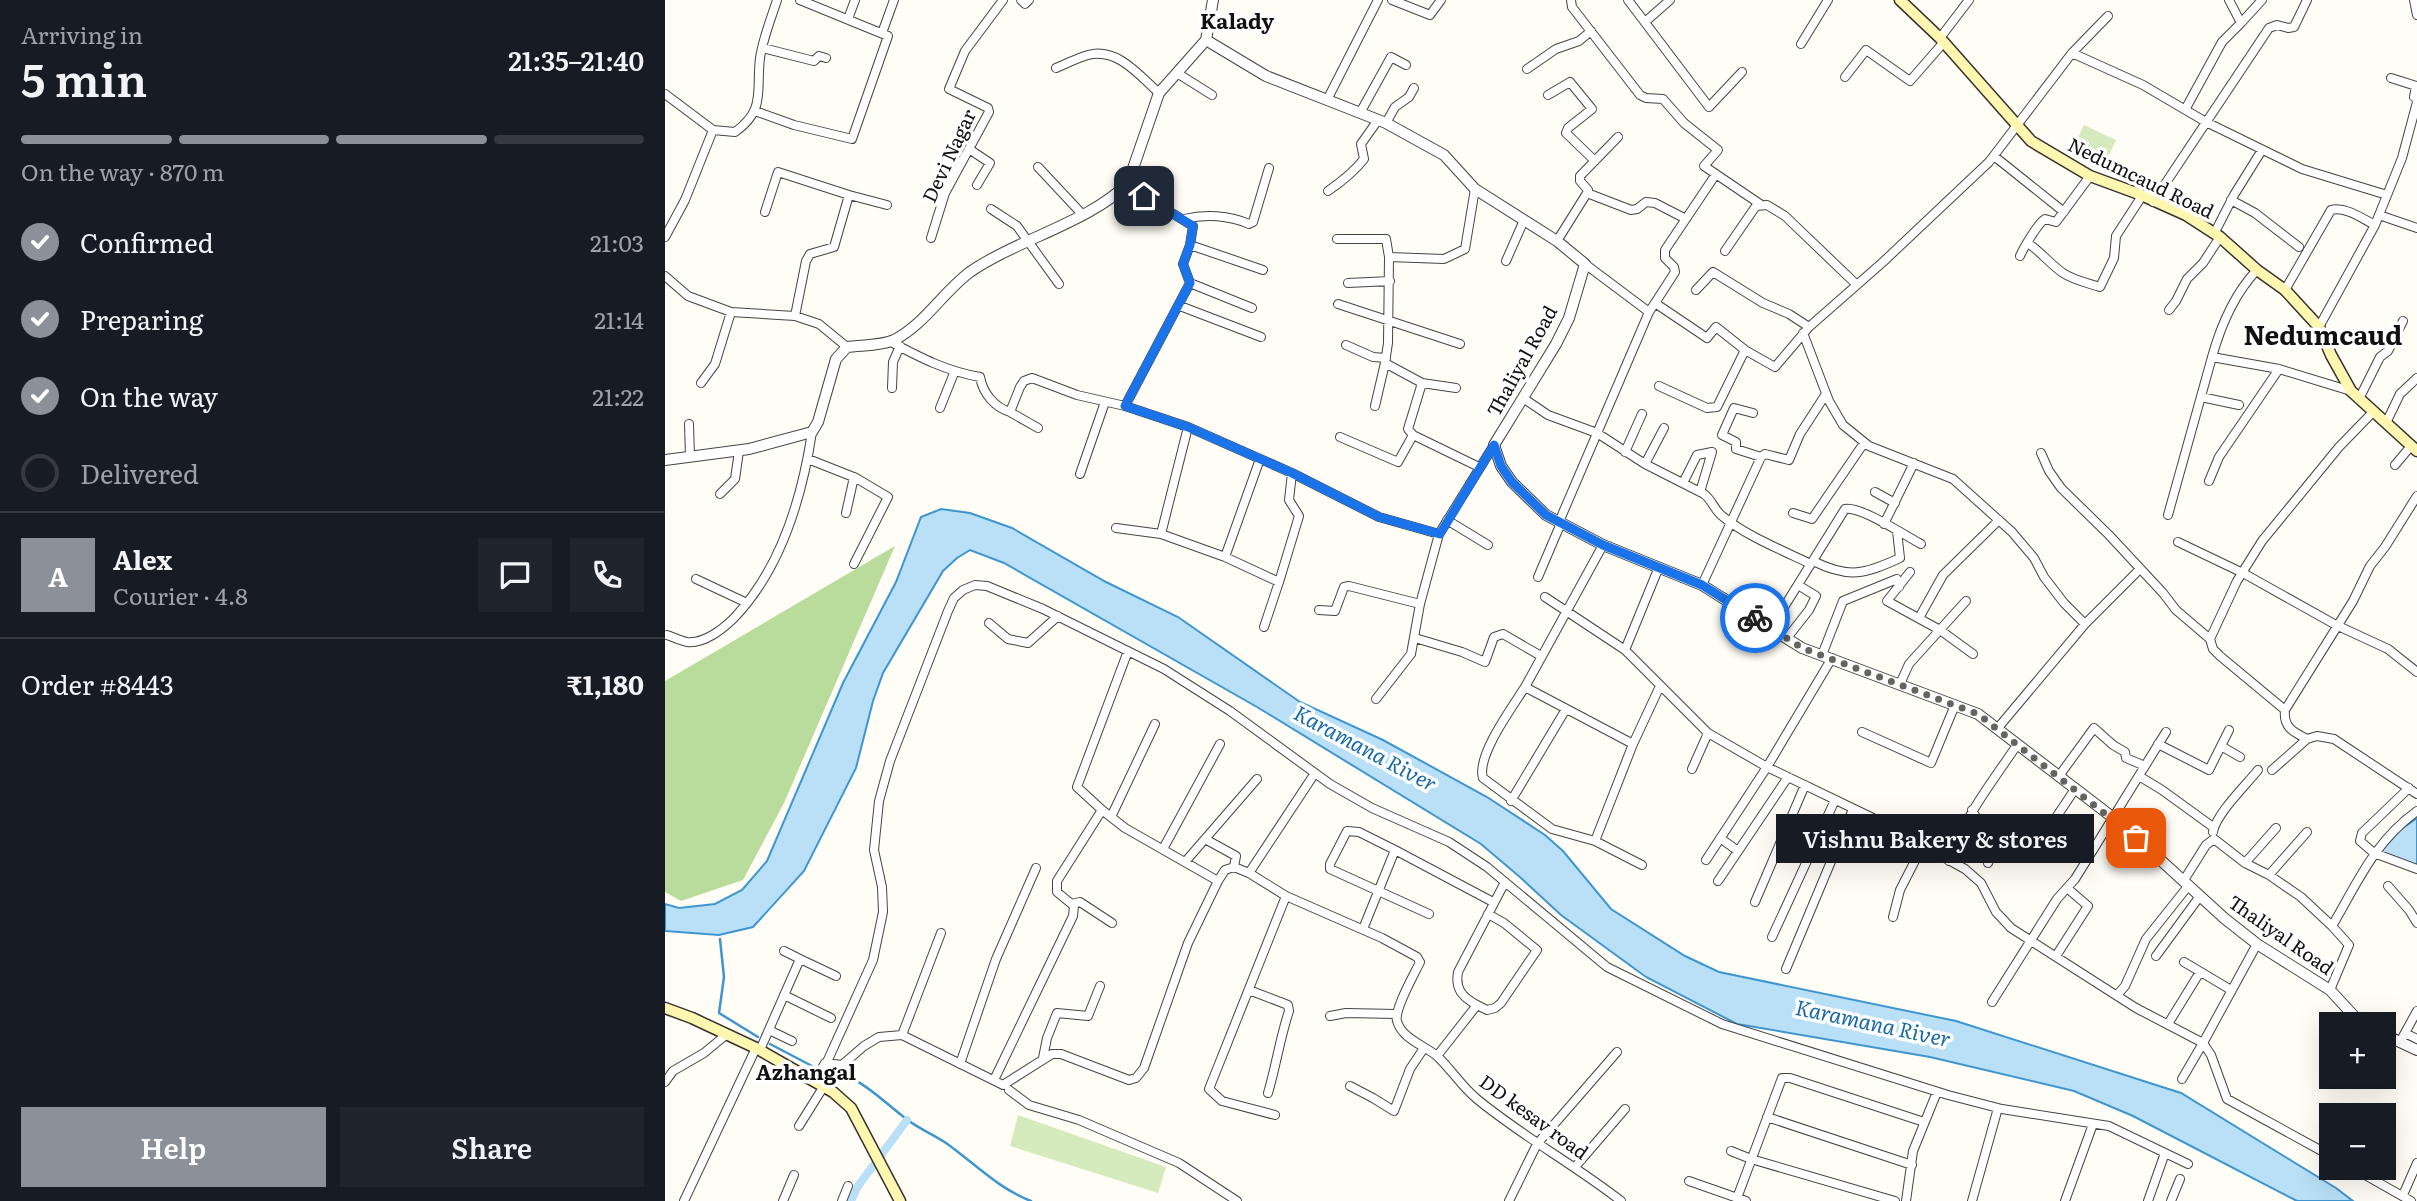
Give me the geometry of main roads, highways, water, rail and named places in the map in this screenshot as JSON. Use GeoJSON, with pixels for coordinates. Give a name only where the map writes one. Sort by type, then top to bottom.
{"type":"FeatureCollection","features":[{"type":"Feature","properties":{"kind":"main road","name":"Nedumcaud Road"},"geometry":{"type":"LineString","coordinates":[[1900,0],[1942,40],[2031,141],[2091,176],[2186,215],[2217,235],[2285,290],[2319,327],[2331,355],[2355,395],[2414,449]]}},
{"type":"Feature","properties":{"kind":"main road"},"geometry":{"type":"LineString","coordinates":[[665,1008],[758,1049],[819,1083],[851,1108],[900,1201]]}},
{"type":"Feature","properties":{"kind":"water","name":"Karamana River"},"geometry":{"type":"Polygon","coordinates":[[[941,509],[970,513],[1012,528],[1106,582],[1178,617],[1300,702],[1383,740],[1487,797],[1545,835],[1563,851],[1611,909],[1685,956],[1719,972],[1956,1021],[2181,1093],[2353,1201],[2297,1201],[2133,1116],[2074,1091],[1930,1057],[1737,1024],[1646,977],[1561,915],[1481,844],[1257,707],[1004,563],[970,550],[943,571],[883,673],[856,768],[804,871],[753,927],[719,935],[665,931],[665,904],[679,908],[715,904],[742,890],[767,861],[843,683],[896,582],[921,517],[941,509]]]}},
{"type":"Feature","properties":{"kind":"water"},"geometry":{"type":"Polygon","coordinates":[[[2417,818],[2417,866],[2379,853],[2400,830],[2417,818]]]}},
{"type":"Feature","properties":{"kind":"waterway"},"geometry":{"type":"LineString","coordinates":[[720,939],[724,977],[719,1013],[758,1037]]}},
{"type":"Feature","properties":{"kind":"waterway"},"geometry":{"type":"LineString","coordinates":[[770,1044],[814,1067]]}},
{"type":"Feature","properties":{"kind":"waterway"},"geometry":{"type":"LineString","coordinates":[[828,1070],[860,1083],[910,1122],[946,1143],[997,1183],[1031,1201]]}},
{"type":"Feature","properties":{"kind":"waterway"},"geometry":{"type":"LineString","coordinates":[[851,1201],[858,1186],[907,1120]]}},
{"type":"Feature","properties":{"kind":"place","name":"Vishnu Bakery & stores"},"geometry":{"type":"Point","coordinates":[2136,838]}},
{"type":"Feature","properties":{"kind":"district","name":"Kalady"},"geometry":{"type":"Point","coordinates":[1237,22]}},
{"type":"Feature","properties":{"kind":"district","name":"Nedumcaud"},"geometry":{"type":"Point","coordinates":[2323,336]}},
{"type":"Feature","properties":{"kind":"district","name":"Azhangal"},"geometry":{"type":"Point","coordinates":[806,1073]}}]}
